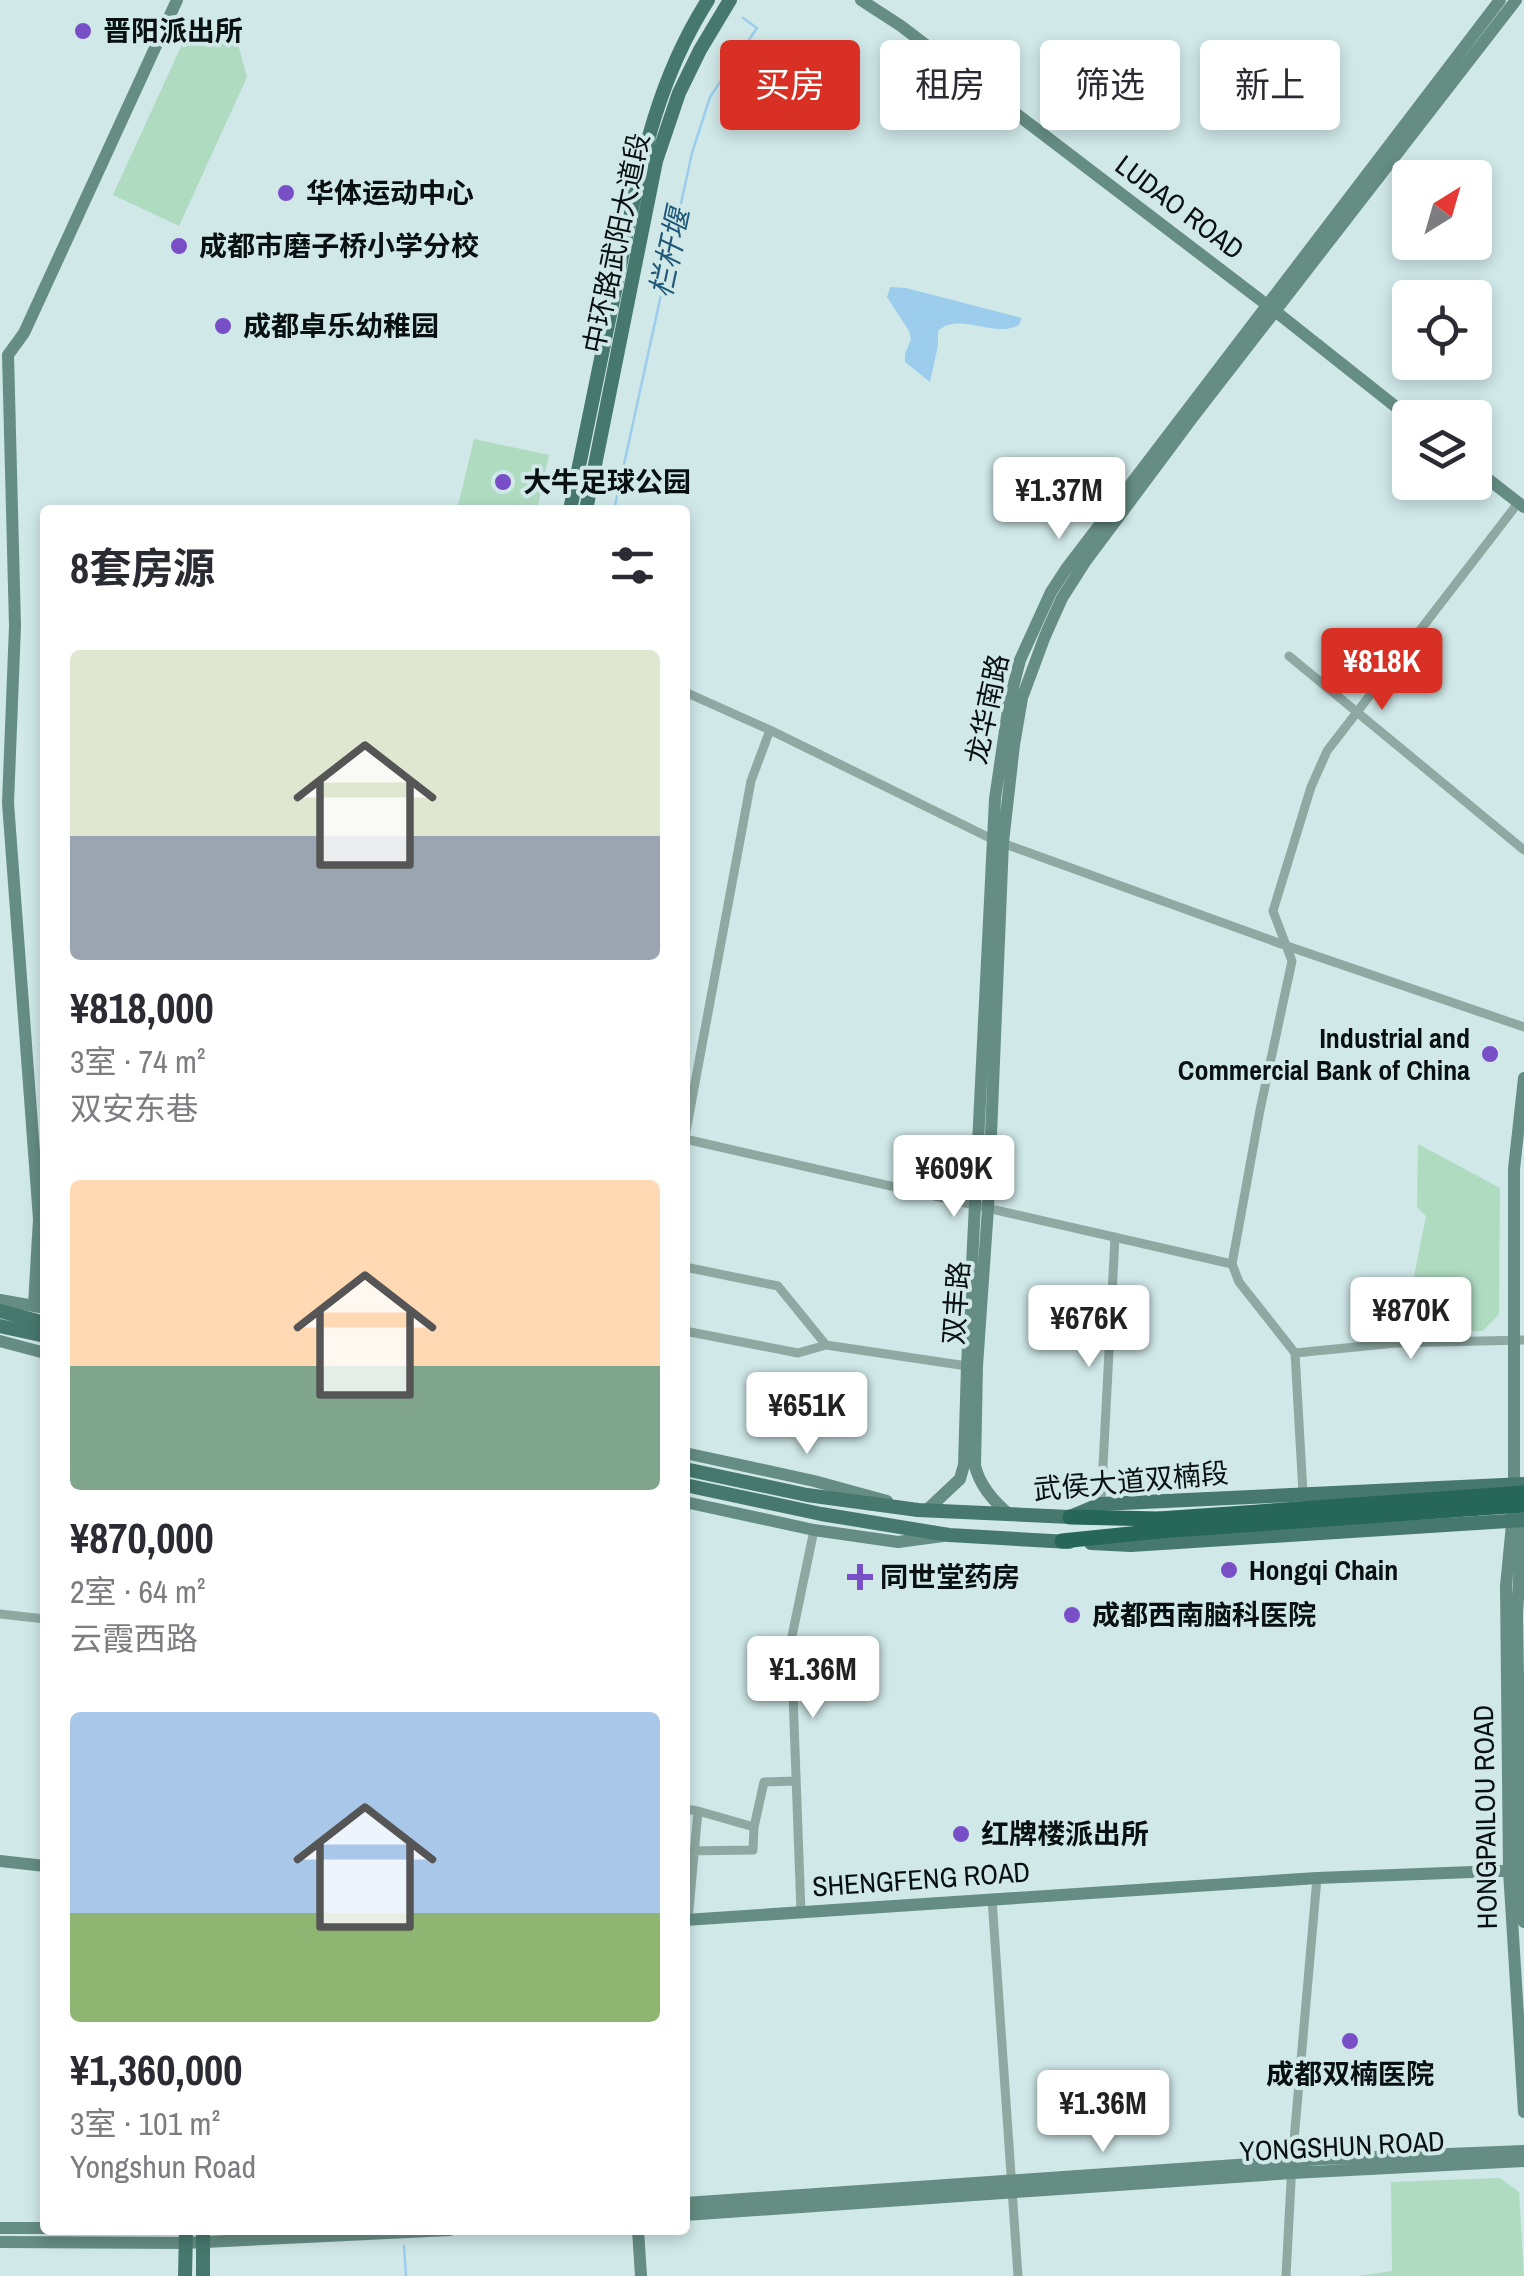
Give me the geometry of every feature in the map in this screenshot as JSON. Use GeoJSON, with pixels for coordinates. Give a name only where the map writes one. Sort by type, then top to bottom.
{"type":"FeatureCollection","features":[{"type":"Feature","properties":{"kind":"highway"},"geometry":{"type":"LineString","coordinates":[[1062,1541],[1159,1525],[1521,1488]]}},
{"type":"Feature","properties":{"kind":"highway"},"geometry":{"type":"LineString","coordinates":[[1070,1517],[1159,1525],[1524,1505]]}},
{"type":"Feature","properties":{"kind":"main road","name":"中环路武阳大道段"},"geometry":{"type":"LineString","coordinates":[[571,505],[643,155],[661,94],[690,29],[708,0]]}},
{"type":"Feature","properties":{"kind":"main road","name":"中环路武阳大道段"},"geometry":{"type":"LineString","coordinates":[[587,505],[656,161],[679,94],[730,0]]}},
{"type":"Feature","properties":{"kind":"main road"},"geometry":{"type":"LineString","coordinates":[[0,1312],[11,1324],[40,1334]]}},
{"type":"Feature","properties":{"kind":"main road"},"geometry":{"type":"LineString","coordinates":[[11,1324],[40,1322]]}},
{"type":"Feature","properties":{"kind":"main road","name":"武侯大道双楠段"},"geometry":{"type":"LineString","coordinates":[[690,1470],[807,1495],[1010,1516],[1070,1517],[1101,1504],[1303,1493],[1521,1488]]}},
{"type":"Feature","properties":{"kind":"main road","name":"武侯大道双楠段"},"geometry":{"type":"LineString","coordinates":[[690,1486],[821,1514],[949,1535],[1131,1545],[1520,1520]]}},
{"type":"Feature","properties":{"kind":"main road"},"geometry":{"type":"LineString","coordinates":[[185,2236],[185,2276]]}},
{"type":"Feature","properties":{"kind":"main road"},"geometry":{"type":"LineString","coordinates":[[202,2236],[202,2276]]}},
{"type":"Feature","properties":{"kind":"street"},"geometry":{"type":"LineString","coordinates":[[0,1300],[40,1307],[39,1219],[4,771],[15,626],[4,353],[24,332],[177,0]]}},
{"type":"Feature","properties":{"kind":"street","name":"LUDAO ROAD"},"geometry":{"type":"LineString","coordinates":[[861,0],[901,26],[1392,404]]}},
{"type":"Feature","properties":{"kind":"street"},"geometry":{"type":"LineString","coordinates":[[1271,308],[1500,0]]}},
{"type":"Feature","properties":{"kind":"street"},"geometry":{"type":"LineString","coordinates":[[1271,308],[1516,0]]}},
{"type":"Feature","properties":{"kind":"street","name":"龙华南路"},"geometry":{"type":"LineString","coordinates":[[998,841],[1022,698],[1062,598],[1271,308]]}},
{"type":"Feature","properties":{"kind":"street"},"geometry":{"type":"LineString","coordinates":[[1303,1493],[1295,1353],[1239,1282],[1232,1264],[1292,961],[1272,911],[1327,752],[1521,505],[1492,482]]}},
{"type":"Feature","properties":{"kind":"street"},"geometry":{"type":"LineString","coordinates":[[1289,656],[1524,850]]}},
{"type":"Feature","properties":{"kind":"street"},"geometry":{"type":"LineString","coordinates":[[690,694],[998,841],[1524,1027]]}},
{"type":"Feature","properties":{"kind":"street"},"geometry":{"type":"LineString","coordinates":[[690,1111],[751,781],[770,730]]}},
{"type":"Feature","properties":{"kind":"street","name":"双丰路"},"geometry":{"type":"LineString","coordinates":[[998,841],[974,1466],[985,1488],[1010,1516]]}},
{"type":"Feature","properties":{"kind":"street","name":"HONGPAILOU ROAD"},"geometry":{"type":"LineString","coordinates":[[1524,1078],[1514,1168],[1520,1340],[1520,1520],[1506,1586],[1524,2112]]}},
{"type":"Feature","properties":{"kind":"street"},"geometry":{"type":"LineString","coordinates":[[690,1139],[1232,1264]]}},
{"type":"Feature","properties":{"kind":"street","name":"双丰路"},"geometry":{"type":"LineString","coordinates":[[923,1510],[960,1479],[964,1466],[967,1366],[982,1207]]}},
{"type":"Feature","properties":{"kind":"street"},"geometry":{"type":"LineString","coordinates":[[1101,1504],[1115,1237]]}},
{"type":"Feature","properties":{"kind":"street"},"geometry":{"type":"LineString","coordinates":[[690,1267],[778,1286],[826,1345]]}},
{"type":"Feature","properties":{"kind":"street"},"geometry":{"type":"LineString","coordinates":[[690,1333],[798,1353],[826,1345],[967,1366]]}},
{"type":"Feature","properties":{"kind":"street"},"geometry":{"type":"LineString","coordinates":[[1295,1353],[1396,1343],[1520,1340]]}},
{"type":"Feature","properties":{"kind":"street"},"geometry":{"type":"LineString","coordinates":[[0,1341],[40,1352]]}},
{"type":"Feature","properties":{"kind":"street"},"geometry":{"type":"LineString","coordinates":[[690,1454],[923,1510]]}},
{"type":"Feature","properties":{"kind":"street"},"geometry":{"type":"LineString","coordinates":[[690,1503],[814,1530],[898,1542],[949,1535]]}},
{"type":"Feature","properties":{"kind":"street"},"geometry":{"type":"LineString","coordinates":[[800,1912],[791,1640],[814,1530]]}},
{"type":"Feature","properties":{"kind":"street"},"geometry":{"type":"LineString","coordinates":[[0,1614],[40,1618]]}},
{"type":"Feature","properties":{"kind":"street"},"geometry":{"type":"LineString","coordinates":[[698,1811],[690,1850],[754,1850],[754,1826],[764,1782],[796,1781]]}},
{"type":"Feature","properties":{"kind":"street"},"geometry":{"type":"LineString","coordinates":[[690,1810],[754,1826]]}},
{"type":"Feature","properties":{"kind":"street"},"geometry":{"type":"LineString","coordinates":[[0,1860],[40,1865]]}},
{"type":"Feature","properties":{"kind":"street","name":"HONGPAILOU ROAD"},"geometry":{"type":"LineString","coordinates":[[1518,1871],[1524,1922]]}},
{"type":"Feature","properties":{"kind":"street","name":"SHENGFENG ROAD"},"geometry":{"type":"LineString","coordinates":[[690,1920],[1317,1878],[1518,1871]]}},
{"type":"Feature","properties":{"kind":"street"},"geometry":{"type":"LineString","coordinates":[[1286,2276],[1317,1878]]}},
{"type":"Feature","properties":{"kind":"street"},"geometry":{"type":"LineString","coordinates":[[992,1899],[1018,2276]]}},
{"type":"Feature","properties":{"kind":"street"},"geometry":{"type":"LineString","coordinates":[[1292,2168],[1322,2159],[1524,2151]]}},
{"type":"Feature","properties":{"kind":"street","name":"YONGSHUN ROAD"},"geometry":{"type":"LineString","coordinates":[[690,2216],[1292,2168],[1524,2161]]}},
{"type":"Feature","properties":{"kind":"street"},"geometry":{"type":"LineString","coordinates":[[690,2204],[1012,2188]]}},
{"type":"Feature","properties":{"kind":"street"},"geometry":{"type":"LineString","coordinates":[[0,2228],[40,2228]]}},
{"type":"Feature","properties":{"kind":"street"},"geometry":{"type":"LineString","coordinates":[[0,2242],[243,2235]]}},
{"type":"Feature","properties":{"kind":"street"},"geometry":{"type":"LineString","coordinates":[[638,2235],[641,2276]]}},
{"type":"Feature","properties":{"kind":"green space"},"geometry":{"type":"Polygon","coordinates":[[[194,18],[236,37],[247,77],[179,226],[113,195],[194,18]]]}},
{"type":"Feature","properties":{"kind":"green space","name":"大牛足球公园"},"geometry":{"type":"Polygon","coordinates":[[[474,439],[549,455],[538,505],[458,505],[474,439]]]}},
{"type":"Feature","properties":{"kind":"green space"},"geometry":{"type":"Polygon","coordinates":[[[1418,1144],[1500,1188],[1499,1314],[1483,1331],[1403,1331],[1426,1216],[1417,1207],[1418,1144]]]}},
{"type":"Feature","properties":{"kind":"green space"},"geometry":{"type":"Polygon","coordinates":[[[1500,2178],[1519,2192],[1524,2276],[1358,2276],[1392,2271],[1391,2182],[1500,2178]]]}},
{"type":"Feature","properties":{"kind":"water"},"geometry":{"type":"Polygon","coordinates":[[[890,287],[1022,318],[1019,325],[1009,328],[956,324],[938,331],[930,382],[905,362],[911,339],[887,297],[890,287]]]}},
{"type":"Feature","properties":{"kind":"waterway","name":"栏杆堰"},"geometry":{"type":"LineString","coordinates":[[615,505],[692,153],[710,97],[757,28],[743,18]]}},
{"type":"Feature","properties":{"kind":"waterway","name":"栏杆堰"},"geometry":{"type":"LineString","coordinates":[[404,2246],[406,2276]]}},
{"type":"Feature","properties":{"kind":"place","name":"晋阳派出所"},"geometry":{"type":"Point","coordinates":[83,31]}},
{"type":"Feature","properties":{"kind":"place","name":"华体运动中心"},"geometry":{"type":"Point","coordinates":[286,193]}},
{"type":"Feature","properties":{"kind":"place","name":"成都市磨子桥小学分校"},"geometry":{"type":"Point","coordinates":[179,246]}},
{"type":"Feature","properties":{"kind":"place","name":"成都卓乐幼稚园"},"geometry":{"type":"Point","coordinates":[223,326]}},
{"type":"Feature","properties":{"kind":"place","name":"大牛足球公园"},"geometry":{"type":"Point","coordinates":[503,482]}},
{"type":"Feature","properties":{"kind":"place","name":"Industrial and Commercial Bank of China"},"geometry":{"type":"Point","coordinates":[1490,1054]}},
{"type":"Feature","properties":{"kind":"place","name":"Hongqi Chain"},"geometry":{"type":"Point","coordinates":[1229,1570]}},
{"type":"Feature","properties":{"kind":"place","name":"同世堂药房"},"geometry":{"type":"Point","coordinates":[860,1577]}},
{"type":"Feature","properties":{"kind":"place","name":"成都西南脑科医院"},"geometry":{"type":"Point","coordinates":[1072,1615]}},
{"type":"Feature","properties":{"kind":"place","name":"红牌楼派出所"},"geometry":{"type":"Point","coordinates":[961,1834]}},
{"type":"Feature","properties":{"kind":"place","name":"成都双楠医院"},"geometry":{"type":"Point","coordinates":[1350,2041]}}]}
